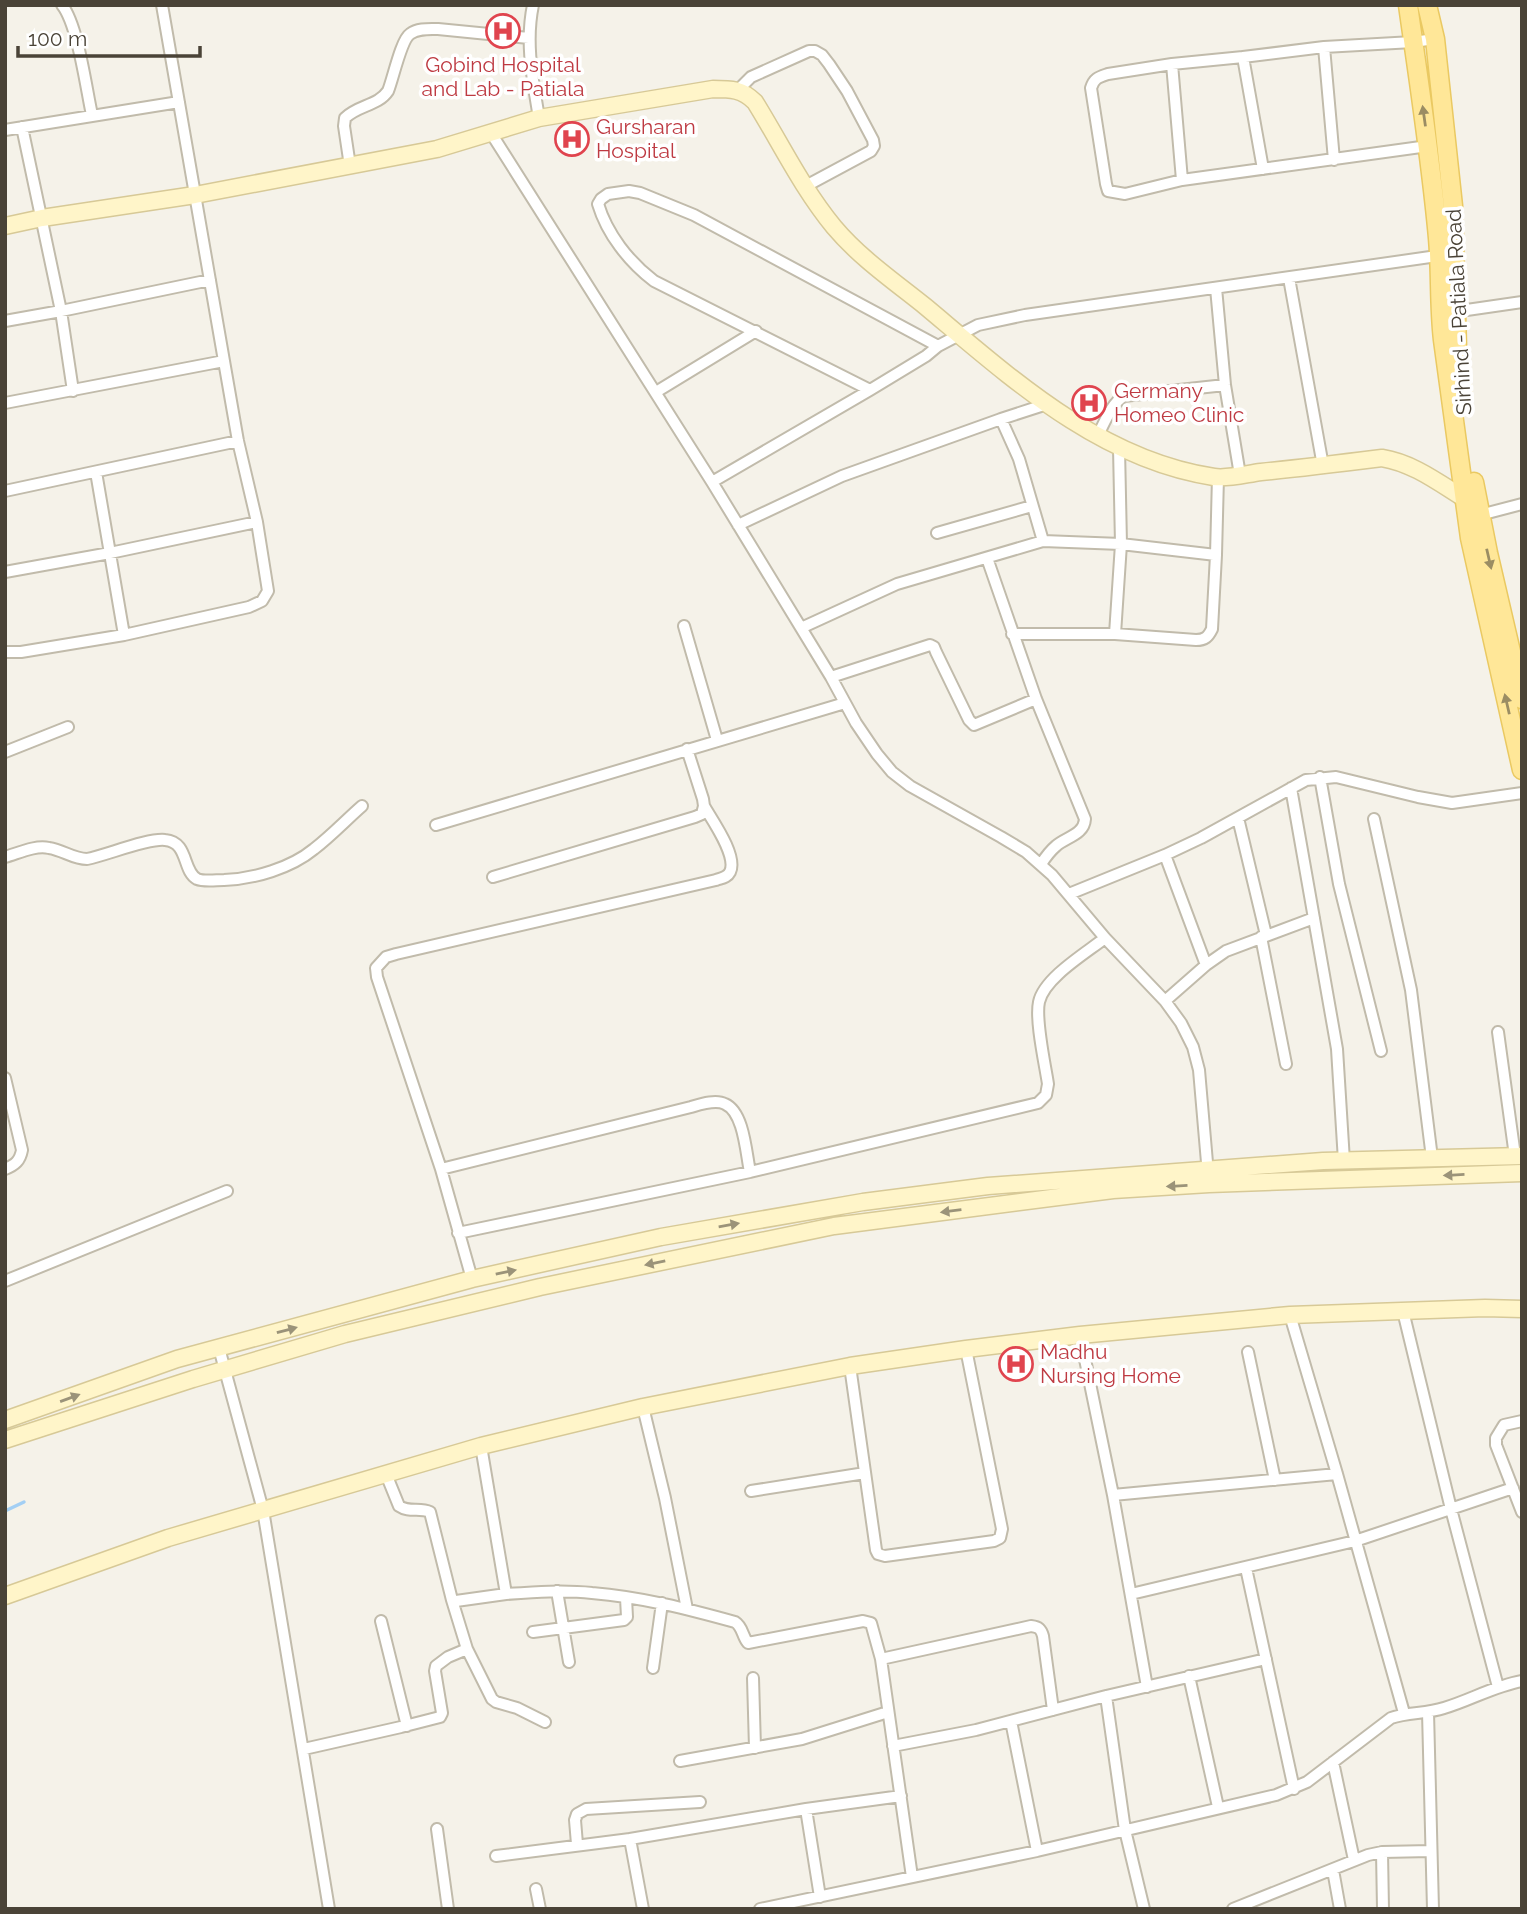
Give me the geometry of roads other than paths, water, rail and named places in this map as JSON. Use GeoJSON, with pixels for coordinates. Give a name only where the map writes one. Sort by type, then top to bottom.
{"type":"FeatureCollection","features":[{"type":"Feature","properties":{"kind":"main road"},"geometry":{"type":"LineString","coordinates":[[1408,5],[1446,255],[1447,312],[1470,538],[1522,770]]}},
{"type":"Feature","properties":{"kind":"main road","name":"Sirhind - Patiala Road"},"geometry":{"type":"LineString","coordinates":[[1427,5],[1434,39],[1453,206],[1446,255]]}},
{"type":"Feature","properties":{"kind":"main road"},"geometry":{"type":"LineString","coordinates":[[5,226],[195,195],[437,149],[539,118],[713,89],[738,90],[755,102],[804,187],[836,230],[860,253],[1000,369],[1047,404],[1119,448],[1178,469],[1218,477],[1382,458],[1396,460],[1465,499]]}},
{"type":"Feature","properties":{"kind":"main road","name":"Sirhind - Patiala Road"},"geometry":{"type":"LineString","coordinates":[[1447,312],[1457,348],[1480,515],[1522,699]]}},
{"type":"Feature","properties":{"kind":"main road"},"geometry":{"type":"LineString","coordinates":[[5,1440],[193,1379],[345,1334],[540,1287],[834,1226],[1345,1161],[1518,1156]]}},
{"type":"Feature","properties":{"kind":"main road"},"geometry":{"type":"LineString","coordinates":[[5,1420],[177,1359],[472,1279],[661,1237],[863,1202],[988,1186],[1208,1177],[1522,1173]]}},
{"type":"Feature","properties":{"kind":"main road"},"geometry":{"type":"LineString","coordinates":[[5,1596],[168,1538],[481,1446],[643,1407],[850,1366],[1080,1335],[1290,1315],[1522,1309]]}},
{"type":"Feature","properties":{"kind":"street"},"geometry":{"type":"LineString","coordinates":[[62,5],[74,32],[92,116]]}},
{"type":"Feature","properties":{"kind":"street"},"geometry":{"type":"LineString","coordinates":[[5,652],[21,652],[124,635],[249,607],[262,601],[268,591],[257,522],[224,361],[162,5]]}},
{"type":"Feature","properties":{"kind":"street"},"geometry":{"type":"LineString","coordinates":[[533,5],[529,38],[530,60],[539,118]]}},
{"type":"Feature","properties":{"kind":"street"},"geometry":{"type":"LineString","coordinates":[[350,166],[345,118],[357,109],[384,97],[404,42],[410,34],[425,29],[438,29],[529,38]]}},
{"type":"Feature","properties":{"kind":"street"},"geometry":{"type":"LineString","coordinates":[[1428,146],[1182,180],[1125,194],[1108,191],[1091,88],[1093,81],[1108,74],[1172,64],[1324,47],[1434,39]]}},
{"type":"Feature","properties":{"kind":"street"},"geometry":{"type":"LineString","coordinates":[[1324,47],[1334,160]]}},
{"type":"Feature","properties":{"kind":"street"},"geometry":{"type":"LineString","coordinates":[[738,90],[751,77],[808,51],[822,55],[829,64],[847,91],[874,146],[871,151],[804,187]]}},
{"type":"Feature","properties":{"kind":"street"},"geometry":{"type":"LineString","coordinates":[[1243,57],[1263,169]]}},
{"type":"Feature","properties":{"kind":"street"},"geometry":{"type":"LineString","coordinates":[[1172,64],[1182,180]]}},
{"type":"Feature","properties":{"kind":"street"},"geometry":{"type":"LineString","coordinates":[[5,130],[178,102]]}},
{"type":"Feature","properties":{"kind":"street"},"geometry":{"type":"LineString","coordinates":[[23,127],[61,311],[73,391]]}},
{"type":"Feature","properties":{"kind":"street"},"geometry":{"type":"LineString","coordinates":[[491,133],[712,482],[877,754],[892,772],[910,786],[1001,837],[1041,864],[1105,938],[1165,1001],[1181,1023],[1193,1047],[1199,1070],[1208,1177]]}},
{"type":"Feature","properties":{"kind":"street"},"geometry":{"type":"LineString","coordinates":[[870,390],[645,275],[608,229],[598,204],[601,199],[614,192],[629,191],[694,215],[938,346]]}},
{"type":"Feature","properties":{"kind":"street"},"geometry":{"type":"LineString","coordinates":[[712,482],[870,390],[938,346],[978,325],[1025,315],[1446,255]]}},
{"type":"Feature","properties":{"kind":"street"},"geometry":{"type":"LineString","coordinates":[[1289,278],[1323,466]]}},
{"type":"Feature","properties":{"kind":"street"},"geometry":{"type":"LineString","coordinates":[[5,321],[210,280]]}},
{"type":"Feature","properties":{"kind":"street"},"geometry":{"type":"LineString","coordinates":[[1216,288],[1225,385],[1240,475]]}},
{"type":"Feature","properties":{"kind":"street"},"geometry":{"type":"LineString","coordinates":[[1447,312],[1522,302]]}},
{"type":"Feature","properties":{"kind":"street"},"geometry":{"type":"LineString","coordinates":[[656,392],[756,331]]}},
{"type":"Feature","properties":{"kind":"street"},"geometry":{"type":"LineString","coordinates":[[5,403],[224,361]]}},
{"type":"Feature","properties":{"kind":"street"},"geometry":{"type":"LineString","coordinates":[[1098,435],[1118,399],[1124,396],[1225,385]]}},
{"type":"Feature","properties":{"kind":"street"},"geometry":{"type":"LineString","coordinates":[[738,524],[842,476],[1047,404]]}},
{"type":"Feature","properties":{"kind":"street"},"geometry":{"type":"LineString","coordinates":[[1001,419],[1019,459],[1043,541]]}},
{"type":"Feature","properties":{"kind":"street"},"geometry":{"type":"LineString","coordinates":[[5,491],[239,441]]}},
{"type":"Feature","properties":{"kind":"street"},"geometry":{"type":"LineString","coordinates":[[1115,634],[1121,544],[1119,448]]}},
{"type":"Feature","properties":{"kind":"street"},"geometry":{"type":"LineString","coordinates":[[96,472],[124,635]]}},
{"type":"Feature","properties":{"kind":"street"},"geometry":{"type":"LineString","coordinates":[[1012,634],[1115,634],[1203,640],[1212,629],[1218,477]]}},
{"type":"Feature","properties":{"kind":"street"},"geometry":{"type":"LineString","coordinates":[[1480,515],[1522,504]]}},
{"type":"Feature","properties":{"kind":"street"},"geometry":{"type":"LineString","coordinates":[[937,533],[1032,506]]}},
{"type":"Feature","properties":{"kind":"street"},"geometry":{"type":"LineString","coordinates":[[5,572],[257,522]]}},
{"type":"Feature","properties":{"kind":"street"},"geometry":{"type":"LineString","coordinates":[[802,628],[897,584],[1043,541],[1121,544],[1216,555]]}},
{"type":"Feature","properties":{"kind":"street"},"geometry":{"type":"LineString","coordinates":[[987,558],[1036,699],[1085,819],[1085,826],[1080,832],[1055,846],[1041,864]]}},
{"type":"Feature","properties":{"kind":"street"},"geometry":{"type":"LineString","coordinates":[[684,626],[717,740]]}},
{"type":"Feature","properties":{"kind":"street"},"geometry":{"type":"LineString","coordinates":[[831,677],[930,645],[974,725],[1036,699]]}},
{"type":"Feature","properties":{"kind":"street"},"geometry":{"type":"LineString","coordinates":[[436,825],[845,702]]}},
{"type":"Feature","properties":{"kind":"street"},"geometry":{"type":"LineString","coordinates":[[5,752],[68,727]]}},
{"type":"Feature","properties":{"kind":"street"},"geometry":{"type":"LineString","coordinates":[[472,1279],[441,1170],[376,968],[386,957],[396,954],[726,876],[731,871],[732,864],[728,850],[704,806],[687,749]]}},
{"type":"Feature","properties":{"kind":"street"},"geometry":{"type":"LineString","coordinates":[[1069,894],[1165,855],[1306,780],[1336,776],[1452,803],[1522,793]]}},
{"type":"Feature","properties":{"kind":"street"},"geometry":{"type":"LineString","coordinates":[[1320,777],[1339,884],[1381,1051]]}},
{"type":"Feature","properties":{"kind":"street"},"geometry":{"type":"LineString","coordinates":[[1291,788],[1338,1049],[1345,1161]]}},
{"type":"Feature","properties":{"kind":"street"},"geometry":{"type":"LineString","coordinates":[[5,857],[44,847],[78,859],[87,859],[151,842],[169,840],[184,854],[191,875],[199,880],[231,879],[269,871],[298,860],[362,806]]}},
{"type":"Feature","properties":{"kind":"street"},"geometry":{"type":"LineString","coordinates":[[493,877],[695,817],[702,814],[704,806]]}},
{"type":"Feature","properties":{"kind":"street"},"geometry":{"type":"LineString","coordinates":[[1238,818],[1264,936],[1286,1064]]}},
{"type":"Feature","properties":{"kind":"street"},"geometry":{"type":"LineString","coordinates":[[1374,819],[1411,990],[1432,1158]]}},
{"type":"Feature","properties":{"kind":"street"},"geometry":{"type":"LineString","coordinates":[[1165,855],[1206,965]]}},
{"type":"Feature","properties":{"kind":"street"},"geometry":{"type":"LineString","coordinates":[[1165,1001],[1226,951],[1314,918]]}},
{"type":"Feature","properties":{"kind":"street"},"geometry":{"type":"LineString","coordinates":[[458,1233],[750,1172],[1038,1103],[1046,1095],[1048,1084],[1039,1002],[1052,980],[1105,938]]}},
{"type":"Feature","properties":{"kind":"street"},"geometry":{"type":"LineString","coordinates":[[1498,1032],[1518,1156]]}},
{"type":"Feature","properties":{"kind":"street"},"geometry":{"type":"LineString","coordinates":[[5,1078],[22,1150],[20,1159],[5,1169]]}},
{"type":"Feature","properties":{"kind":"street"},"geometry":{"type":"LineString","coordinates":[[441,1170],[691,1107],[724,1102],[735,1110],[740,1122],[750,1172]]}},
{"type":"Feature","properties":{"kind":"street"},"geometry":{"type":"LineString","coordinates":[[5,1281],[227,1191]]}},
{"type":"Feature","properties":{"kind":"street"},"geometry":{"type":"LineString","coordinates":[[1403,1311],[1497,1687]]}},
{"type":"Feature","properties":{"kind":"street"},"geometry":{"type":"LineString","coordinates":[[1290,1315],[1404,1713]]}},
{"type":"Feature","properties":{"kind":"street"},"geometry":{"type":"LineString","coordinates":[[1080,1335],[1113,1495],[1147,1687]]}},
{"type":"Feature","properties":{"kind":"street"},"geometry":{"type":"LineString","coordinates":[[219,1348],[263,1510],[329,1909]]}},
{"type":"Feature","properties":{"kind":"street"},"geometry":{"type":"LineString","coordinates":[[850,1366],[878,1554],[885,1556],[994,1541],[1000,1538],[1002,1530],[966,1349]]}},
{"type":"Feature","properties":{"kind":"street"},"geometry":{"type":"LineString","coordinates":[[1248,1352],[1275,1480]]}},
{"type":"Feature","properties":{"kind":"street"},"geometry":{"type":"LineString","coordinates":[[643,1407],[665,1498],[687,1609]]}},
{"type":"Feature","properties":{"kind":"street"},"geometry":{"type":"LineString","coordinates":[[1522,1421],[1504,1426],[1496,1438],[1522,1512]]}},
{"type":"Feature","properties":{"kind":"street"},"geometry":{"type":"LineString","coordinates":[[481,1446],[506,1594]]}},
{"type":"Feature","properties":{"kind":"street"},"geometry":{"type":"LineString","coordinates":[[751,1491],[865,1473]]}},
{"type":"Feature","properties":{"kind":"street"},"geometry":{"type":"LineString","coordinates":[[386,1474],[399,1506],[408,1510],[429,1512],[467,1649],[492,1699],[545,1722]]}},
{"type":"Feature","properties":{"kind":"street"},"geometry":{"type":"LineString","coordinates":[[1113,1495],[1337,1474]]}},
{"type":"Feature","properties":{"kind":"street"},"geometry":{"type":"LineString","coordinates":[[1131,1594],[1355,1541],[1513,1488]]}},
{"type":"Feature","properties":{"kind":"street"},"geometry":{"type":"LineString","coordinates":[[1246,1568],[1293,1789]]}},
{"type":"Feature","properties":{"kind":"street"},"geometry":{"type":"LineString","coordinates":[[452,1600],[557,1591],[593,1593],[662,1603],[735,1622],[741,1627],[748,1643],[866,1621],[871,1623],[881,1659],[912,1877]]}},
{"type":"Feature","properties":{"kind":"street"},"geometry":{"type":"LineString","coordinates":[[557,1591],[569,1662]]}},
{"type":"Feature","properties":{"kind":"street"},"geometry":{"type":"LineString","coordinates":[[533,1632],[624,1620],[627,1618],[626,1598]]}},
{"type":"Feature","properties":{"kind":"street"},"geometry":{"type":"LineString","coordinates":[[653,1668],[662,1603]]}},
{"type":"Feature","properties":{"kind":"street"},"geometry":{"type":"LineString","coordinates":[[381,1621],[407,1726]]}},
{"type":"Feature","properties":{"kind":"street"},"geometry":{"type":"LineString","coordinates":[[881,1659],[1037,1626],[1043,1636],[1053,1710]]}},
{"type":"Feature","properties":{"kind":"street"},"geometry":{"type":"LineString","coordinates":[[304,1749],[440,1717],[442,1713],[436,1666],[467,1649]]}},
{"type":"Feature","properties":{"kind":"street"},"geometry":{"type":"LineString","coordinates":[[893,1746],[976,1730],[1106,1696],[1266,1659]]}},
{"type":"Feature","properties":{"kind":"street"},"geometry":{"type":"LineString","coordinates":[[1189,1676],[1218,1807]]}},
{"type":"Feature","properties":{"kind":"street"},"geometry":{"type":"LineString","coordinates":[[753,1678],[755,1748]]}},
{"type":"Feature","properties":{"kind":"street"},"geometry":{"type":"LineString","coordinates":[[760,1909],[1037,1851],[1276,1795],[1307,1782],[1391,1718],[1404,1713],[1447,1708],[1497,1687],[1522,1681]]}},
{"type":"Feature","properties":{"kind":"street"},"geometry":{"type":"LineString","coordinates":[[1106,1696],[1125,1830],[1144,1909]]}},
{"type":"Feature","properties":{"kind":"street"},"geometry":{"type":"LineString","coordinates":[[680,1761],[802,1739],[888,1712]]}},
{"type":"Feature","properties":{"kind":"street"},"geometry":{"type":"LineString","coordinates":[[1428,1712],[1433,1909]]}},
{"type":"Feature","properties":{"kind":"street"},"geometry":{"type":"LineString","coordinates":[[1012,1721],[1037,1851]]}},
{"type":"Feature","properties":{"kind":"street"},"geometry":{"type":"LineString","coordinates":[[1333,1762],[1354,1860]]}},
{"type":"Feature","properties":{"kind":"street"},"geometry":{"type":"LineString","coordinates":[[496,1856],[630,1839],[901,1796]]}},
{"type":"Feature","properties":{"kind":"street"},"geometry":{"type":"LineString","coordinates":[[577,1844],[575,1820],[577,1814],[586,1809],[700,1802]]}},
{"type":"Feature","properties":{"kind":"street"},"geometry":{"type":"LineString","coordinates":[[806,1809],[820,1897]]}},
{"type":"Feature","properties":{"kind":"street"},"geometry":{"type":"LineString","coordinates":[[437,1829],[448,1909]]}},
{"type":"Feature","properties":{"kind":"street"},"geometry":{"type":"LineString","coordinates":[[630,1839],[643,1909]]}},
{"type":"Feature","properties":{"kind":"street"},"geometry":{"type":"LineString","coordinates":[[1233,1909],[1368,1854],[1431,1851]]}},
{"type":"Feature","properties":{"kind":"street"},"geometry":{"type":"LineString","coordinates":[[1382,1852],[1384,1909]]}},
{"type":"Feature","properties":{"kind":"street"},"geometry":{"type":"LineString","coordinates":[[1333,1870],[1340,1909]]}},
{"type":"Feature","properties":{"kind":"street"},"geometry":{"type":"LineString","coordinates":[[536,1889],[540,1909]]}},
{"type":"Feature","properties":{"kind":"waterway"},"geometry":{"type":"LineString","coordinates":[[5,1511],[24,1502]]}},
{"type":"Feature","properties":{"kind":"place","name":"Gobind Hospital and Lab - Patiala"},"geometry":{"type":"Point","coordinates":[503,31]}},
{"type":"Feature","properties":{"kind":"place","name":"Gursharan Hospital"},"geometry":{"type":"Point","coordinates":[572,139]}},
{"type":"Feature","properties":{"kind":"place","name":"Germany Homeo Clinic"},"geometry":{"type":"Point","coordinates":[1089,403]}},
{"type":"Feature","properties":{"kind":"place","name":"Madhu Nursing Home"},"geometry":{"type":"Point","coordinates":[1016,1364]}}]}
